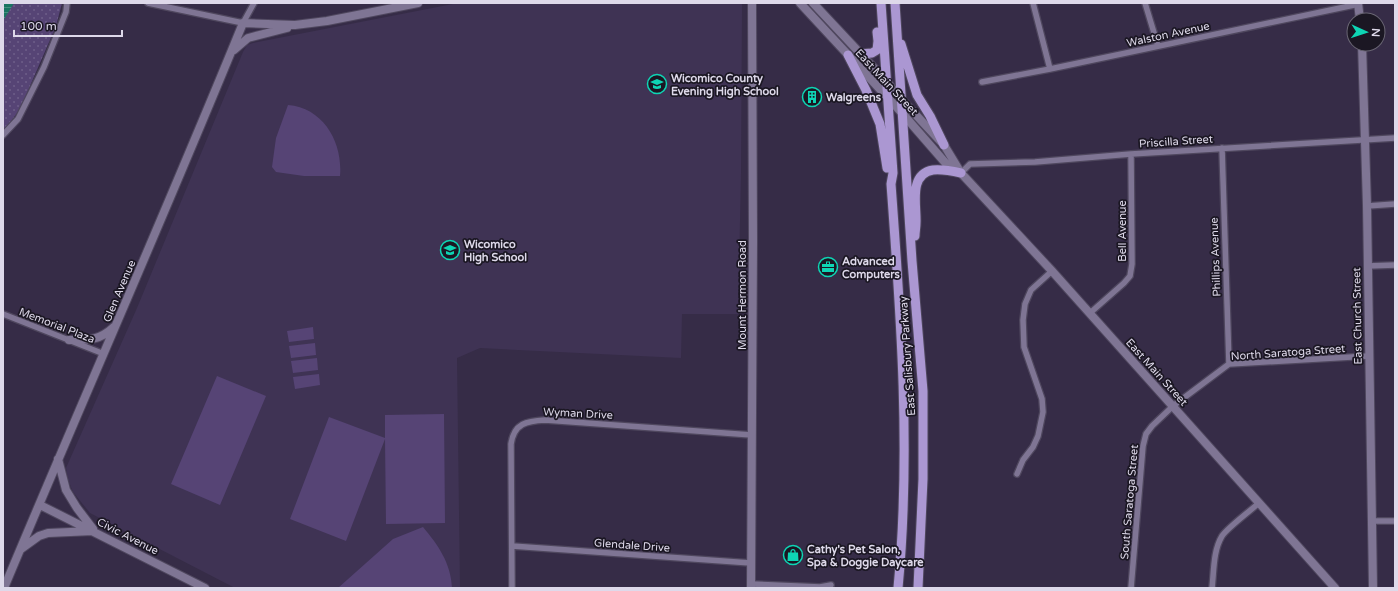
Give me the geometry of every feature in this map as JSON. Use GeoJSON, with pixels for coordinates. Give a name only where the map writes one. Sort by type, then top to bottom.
{"type":"FeatureCollection","features":[{"type":"Feature","properties":{"kind":"main road"},"geometry":{"type":"LineString","coordinates":[[859,54],[872,54],[877,50],[877,23],[881,3]]}},
{"type":"Feature","properties":{"kind":"main road","name":"East Salisbury Parkway"},"geometry":{"type":"LineString","coordinates":[[881,3],[893,173],[891,184],[898,263],[904,406],[905,484],[898,588]]}},
{"type":"Feature","properties":{"kind":"main road","name":"East Salisbury Parkway"},"geometry":{"type":"LineString","coordinates":[[895,3],[924,429],[918,588]]}},
{"type":"Feature","properties":{"kind":"main road"},"geometry":{"type":"LineString","coordinates":[[897,28],[917,95],[930,116],[944,146]]}},
{"type":"Feature","properties":{"kind":"main road"},"geometry":{"type":"LineString","coordinates":[[848,55],[866,90],[880,124],[887,173],[891,184]]}},
{"type":"Feature","properties":{"kind":"main road"},"geometry":{"type":"LineString","coordinates":[[912,261],[916,223],[916,185],[926,173],[932,170],[961,173]]}},
{"type":"Feature","properties":{"kind":"street"},"geometry":{"type":"LineString","coordinates":[[3,135],[18,120],[32,93],[66,12],[67,3]]}},
{"type":"Feature","properties":{"kind":"street"},"geometry":{"type":"LineString","coordinates":[[148,3],[243,23],[295,25],[327,22],[418,3]]}},
{"type":"Feature","properties":{"kind":"street","name":"Glen Avenue"},"geometry":{"type":"LineString","coordinates":[[4,588],[117,324],[243,23],[254,3]]}},
{"type":"Feature","properties":{"kind":"street","name":"Mount Hermon Road"},"geometry":{"type":"LineString","coordinates":[[751,586],[752,3]]}},
{"type":"Feature","properties":{"kind":"street","name":"East Main Street"},"geometry":{"type":"LineString","coordinates":[[800,3],[950,167],[961,173]]}},
{"type":"Feature","properties":{"kind":"street","name":"East Main Street"},"geometry":{"type":"LineString","coordinates":[[813,3],[859,54],[887,82],[944,146],[961,173],[1174,406],[1335,588]]}},
{"type":"Feature","properties":{"kind":"street"},"geometry":{"type":"LineString","coordinates":[[1033,3],[1050,69]]}},
{"type":"Feature","properties":{"kind":"street"},"geometry":{"type":"LineString","coordinates":[[1145,3],[1158,46]]}},
{"type":"Feature","properties":{"kind":"street","name":"Walston Avenue"},"geometry":{"type":"LineString","coordinates":[[982,82],[1358,4]]}},
{"type":"Feature","properties":{"kind":"street"},"geometry":{"type":"LineString","coordinates":[[231,54],[248,38],[295,25]]}},
{"type":"Feature","properties":{"kind":"street","name":"East Church Street"},"geometry":{"type":"LineString","coordinates":[[1362,52],[1367,206],[1373,588]]}},
{"type":"Feature","properties":{"kind":"street","name":"Priscilla Street"},"geometry":{"type":"LineString","coordinates":[[961,173],[970,164],[1035,162],[1131,154],[1395,138]]}},
{"type":"Feature","properties":{"kind":"street","name":"Phillips Avenue"},"geometry":{"type":"LineString","coordinates":[[1222,148],[1229,364]]}},
{"type":"Feature","properties":{"kind":"street","name":"Bell Avenue"},"geometry":{"type":"LineString","coordinates":[[1090,313],[1130,276],[1132,264],[1131,154]]}},
{"type":"Feature","properties":{"kind":"street"},"geometry":{"type":"LineString","coordinates":[[1367,206],[1395,204]]}},
{"type":"Feature","properties":{"kind":"street"},"geometry":{"type":"LineString","coordinates":[[1367,266],[1395,265]]}},
{"type":"Feature","properties":{"kind":"street"},"geometry":{"type":"LineString","coordinates":[[1017,474],[1023,460],[1033,447],[1038,436],[1043,412],[1042,399],[1024,347],[1023,320],[1025,304],[1032,290],[1052,271]]}},
{"type":"Feature","properties":{"kind":"street","name":"Memorial Plaza"},"geometry":{"type":"LineString","coordinates":[[3,314],[104,354]]}},
{"type":"Feature","properties":{"kind":"street"},"geometry":{"type":"LineString","coordinates":[[70,340],[90,340],[99,338],[107,334],[117,324]]}},
{"type":"Feature","properties":{"kind":"street","name":"North Saratoga Street"},"geometry":{"type":"LineString","coordinates":[[1174,406],[1229,364],[1369,356]]}},
{"type":"Feature","properties":{"kind":"street","name":"South Saratoga Street"},"geometry":{"type":"LineString","coordinates":[[1131,588],[1143,446],[1146,434],[1152,426],[1174,406]]}},
{"type":"Feature","properties":{"kind":"street","name":"Wyman Drive"},"geometry":{"type":"LineString","coordinates":[[512,588],[511,444],[512,435],[521,425],[545,420],[752,435]]}},
{"type":"Feature","properties":{"kind":"street"},"geometry":{"type":"LineString","coordinates":[[58,459],[66,490],[94,531]]}},
{"type":"Feature","properties":{"kind":"street"},"geometry":{"type":"LineString","coordinates":[[1212,588],[1215,559],[1222,534],[1259,503]]}},
{"type":"Feature","properties":{"kind":"street","name":"Civic Avenue"},"geometry":{"type":"LineString","coordinates":[[40,505],[205,588]]}},
{"type":"Feature","properties":{"kind":"street"},"geometry":{"type":"LineString","coordinates":[[1372,521],[1395,521]]}},
{"type":"Feature","properties":{"kind":"street"},"geometry":{"type":"LineString","coordinates":[[20,549],[39,536],[48,533],[94,531]]}},
{"type":"Feature","properties":{"kind":"street","name":"Glendale Drive"},"geometry":{"type":"LineString","coordinates":[[512,546],[751,563]]}},
{"type":"Feature","properties":{"kind":"street"},"geometry":{"type":"LineString","coordinates":[[751,586],[820,587],[831,585]]}},
{"type":"Feature","properties":{"kind":"shaded area"},"geometry":{"type":"Polygon","coordinates":[[[3,3],[62,3],[56,26],[20,109],[3,132],[3,3]]]}},
{"type":"Feature","properties":{"kind":"shaded area"},"geometry":{"type":"Polygon","coordinates":[[[3,3],[14,3],[3,21],[3,3]]]}},
{"type":"Feature","properties":{"kind":"shaded area","name":"Wicomico High School"},"geometry":{"type":"Polygon","coordinates":[[[458,3],[742,3],[738,314],[682,314],[681,358],[480,348],[457,358],[460,588],[235,588],[90,513],[73,492],[68,480],[66,468],[137,308],[247,45],[458,3]]]}},
{"type":"Feature","properties":{"kind":"shaded area"},"geometry":{"type":"Polygon","coordinates":[[[288,105],[301,108],[312,113],[329,129],[338,151],[340,176],[304,176],[276,172],[272,167],[276,138],[288,105]]]}},
{"type":"Feature","properties":{"kind":"shaded area"},"geometry":{"type":"Polygon","coordinates":[[[313,327],[314,339],[289,342],[287,331],[313,327]]]}},
{"type":"Feature","properties":{"kind":"shaded area"},"geometry":{"type":"Polygon","coordinates":[[[315,343],[316,355],[291,358],[289,346],[315,343]]]}},
{"type":"Feature","properties":{"kind":"shaded area"},"geometry":{"type":"Polygon","coordinates":[[[317,358],[318,370],[293,373],[291,361],[317,358]]]}},
{"type":"Feature","properties":{"kind":"shaded area"},"geometry":{"type":"Polygon","coordinates":[[[319,374],[320,385],[295,389],[293,377],[319,374]]]}},
{"type":"Feature","properties":{"kind":"shaded area"},"geometry":{"type":"Polygon","coordinates":[[[217,376],[266,396],[220,505],[171,484],[217,376]]]}},
{"type":"Feature","properties":{"kind":"shaded area"},"geometry":{"type":"Polygon","coordinates":[[[444,414],[445,523],[386,524],[385,439],[346,541],[290,519],[329,417],[385,438],[385,415],[444,414]]]}},
{"type":"Feature","properties":{"kind":"shaded area"},"geometry":{"type":"Polygon","coordinates":[[[423,527],[443,555],[449,570],[452,588],[338,588],[393,539],[423,527]]]}},
{"type":"Feature","properties":{"kind":"place","name":"Wicomico County Evening High School"},"geometry":{"type":"Point","coordinates":[657,84]}},
{"type":"Feature","properties":{"kind":"place","name":"Walgreens"},"geometry":{"type":"Point","coordinates":[812,97]}},
{"type":"Feature","properties":{"kind":"place","name":"Wicomico High School"},"geometry":{"type":"Point","coordinates":[450,250]}},
{"type":"Feature","properties":{"kind":"place","name":"Advanced Computers"},"geometry":{"type":"Point","coordinates":[828,267]}},
{"type":"Feature","properties":{"kind":"place","name":"Cathy's Pet Salon, Spa & Doggie Daycare"},"geometry":{"type":"Point","coordinates":[793,555]}}]}
